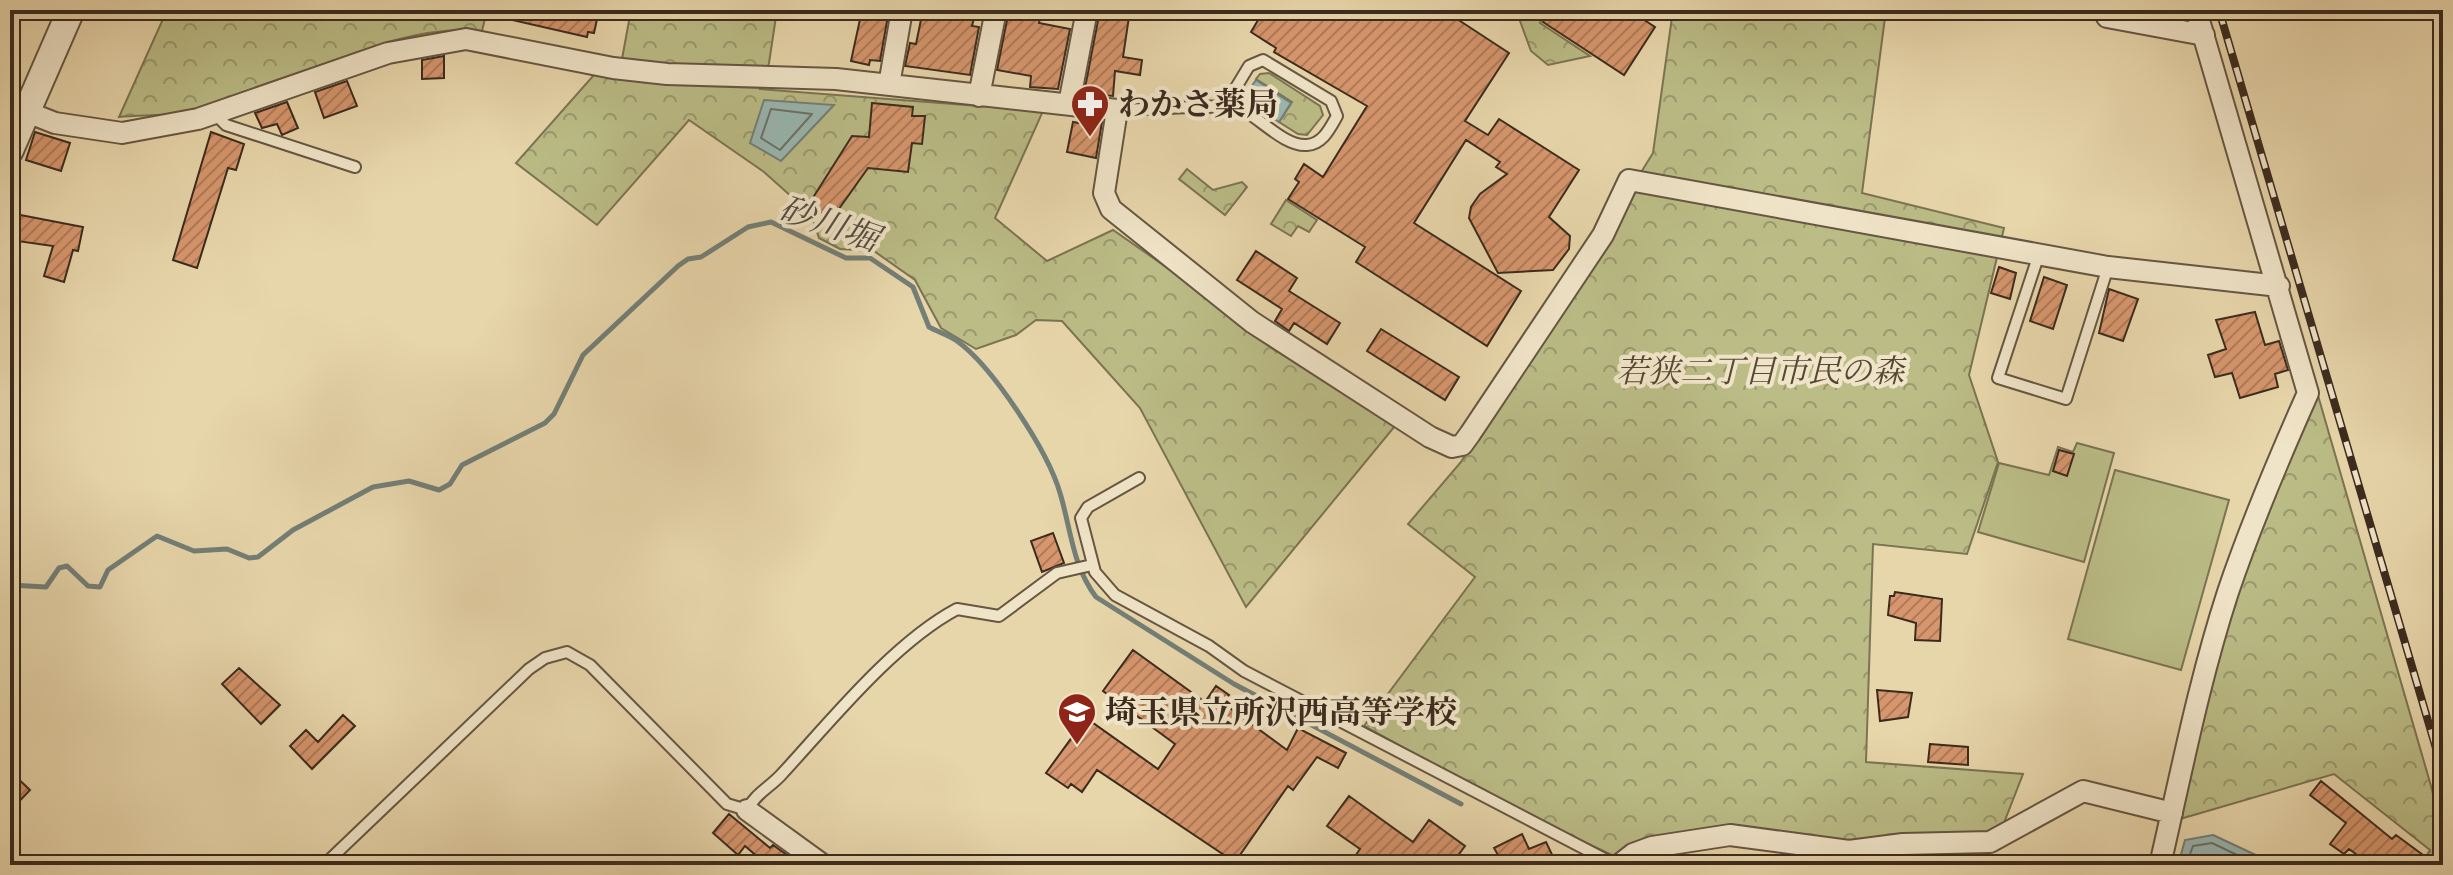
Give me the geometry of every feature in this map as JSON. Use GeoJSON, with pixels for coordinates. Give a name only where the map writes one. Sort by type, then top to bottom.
{"type":"FeatureCollection","features":[{"type":"Feature","properties":{"kind":"street"},"geometry":{"type":"LineString","coordinates":[[10,150],[71,10]]}},
{"type":"Feature","properties":{"kind":"street"},"geometry":{"type":"LineString","coordinates":[[889,85],[902,10]]}},
{"type":"Feature","properties":{"kind":"street"},"geometry":{"type":"LineString","coordinates":[[979,96],[996,10]]}},
{"type":"Feature","properties":{"kind":"street"},"geometry":{"type":"LineString","coordinates":[[1069,104],[1087,10]]}},
{"type":"Feature","properties":{"kind":"street"},"geometry":{"type":"LineString","coordinates":[[2160,865],[2228,594],[2266,486],[2308,393],[2196,10]]}},
{"type":"Feature","properties":{"kind":"street"},"geometry":{"type":"LineString","coordinates":[[2107,17],[2204,35]]}},
{"type":"Feature","properties":{"kind":"street"},"geometry":{"type":"LineString","coordinates":[[27,112],[55,123],[122,133],[214,113],[388,53],[466,39],[613,68],[667,74],[836,79],[1117,110],[1104,193],[1111,209],[1277,339],[1430,437],[1452,447],[1462,445],[1470,434],[1603,235],[1629,180],[2108,267],[2263,287],[2279,286]]}},
{"type":"Feature","properties":{"kind":"street"},"geometry":{"type":"LineString","coordinates":[[1617,865],[1633,854],[1652,847],[1730,835],[1849,851],[1903,844],[1990,842],[2083,791],[2172,813]]}},
{"type":"Feature","properties":{"kind":"street"},"geometry":{"type":"LineString","coordinates":[[747,810],[823,865]]}},
{"type":"Feature","properties":{"kind":"lane"},"geometry":{"type":"LineString","coordinates":[[1117,110],[1189,110],[1226,104],[1241,109],[1294,142],[1306,145],[1320,140],[1337,116],[1331,101],[1263,60],[1249,66],[1226,104]]}},
{"type":"Feature","properties":{"kind":"lane"},"geometry":{"type":"LineString","coordinates":[[214,113],[226,125],[355,167]]}},
{"type":"Feature","properties":{"kind":"lane"},"geometry":{"type":"LineString","coordinates":[[2039,254],[1998,378],[2066,399],[2108,267]]}},
{"type":"Feature","properties":{"kind":"lane"},"geometry":{"type":"LineString","coordinates":[[1139,478],[1083,513],[1089,565],[1115,595],[1209,646],[1244,671],[1617,865]]}},
{"type":"Feature","properties":{"kind":"lane"},"geometry":{"type":"LineString","coordinates":[[324,865],[529,669],[561,653],[590,665],[727,804],[747,810],[755,797],[774,782],[871,679],[933,625],[957,609],[999,616],[1057,573],[1089,565]]}},
{"type":"Feature","properties":{"kind":"green space"},"geometry":{"type":"Polygon","coordinates":[[[167,10],[487,10],[482,31],[445,31],[408,37],[217,104],[166,115],[119,117],[167,10]]]}},
{"type":"Feature","properties":{"kind":"green space"},"geometry":{"type":"Polygon","coordinates":[[[631,10],[777,10],[769,63],[760,89],[1043,111],[995,218],[1047,261],[1113,230],[1395,426],[1246,607],[1140,408],[1062,321],[1036,320],[1016,335],[976,349],[941,328],[915,280],[874,251],[840,249],[819,238],[811,214],[764,172],[689,120],[597,225],[516,163],[593,76],[622,59],[631,10]]]}},
{"type":"Feature","properties":{"kind":"green space"},"geometry":{"type":"Polygon","coordinates":[[[1516,10],[1547,10],[1540,23],[1590,56],[1548,65],[1531,51],[1516,10]]]}},
{"type":"Feature","properties":{"kind":"green space","name":"若狭二丁目市民の森"},"geometry":{"type":"Polygon","coordinates":[[[1673,10],[1886,10],[1862,193],[2004,228],[1969,375],[1998,462],[1967,554],[1873,544],[1866,762],[2023,774],[2000,833],[1851,845],[1742,828],[1648,838],[1616,857],[1524,814],[1364,726],[1475,577],[1408,524],[1461,462],[1653,153],[1673,10]]]}},
{"type":"Feature","properties":{"kind":"green space"},"geometry":{"type":"Polygon","coordinates":[[[1269,73],[1320,106],[1323,115],[1307,135],[1298,134],[1279,122],[1292,102],[1256,79],[1260,74],[1269,73]]]}},
{"type":"Feature","properties":{"kind":"green space"},"geometry":{"type":"Polygon","coordinates":[[[1187,169],[1213,190],[1242,182],[1247,187],[1225,215],[1179,179],[1187,169]]]}},
{"type":"Feature","properties":{"kind":"green space"},"geometry":{"type":"Polygon","coordinates":[[[1286,200],[1317,220],[1309,232],[1298,226],[1291,236],[1271,224],[1286,200]]]}},
{"type":"Feature","properties":{"kind":"green space"},"geometry":{"type":"Polygon","coordinates":[[[2317,392],[2431,786],[2443,833],[2443,865],[2421,865],[2430,850],[2334,774],[2180,819],[2198,730],[2238,590],[2317,392]]]}},
{"type":"Feature","properties":{"kind":"green space"},"geometry":{"type":"Polygon","coordinates":[[[2077,443],[2114,453],[2084,562],[1978,532],[1999,463],[2049,475],[2058,447],[2073,452],[2077,443]]]}},
{"type":"Feature","properties":{"kind":"green space"},"geometry":{"type":"Polygon","coordinates":[[[2115,470],[2229,500],[2181,670],[2068,639],[2115,470]]]}},
{"type":"Feature","properties":{"kind":"water"},"geometry":{"type":"Polygon","coordinates":[[[1256,80],[1291,103],[1279,122],[1248,101],[1246,94],[1256,80]]]}},
{"type":"Feature","properties":{"kind":"water"},"geometry":{"type":"Polygon","coordinates":[[[764,100],[834,105],[781,161],[750,143],[764,100]]]}},
{"type":"Feature","properties":{"kind":"water"},"geometry":{"type":"Polygon","coordinates":[[[2213,835],[2277,865],[2178,865],[2185,840],[2213,835]]]}},
{"type":"Feature","properties":{"kind":"building"},"geometry":{"type":"Polygon","coordinates":[[[496,10],[599,10],[594,33],[588,32],[587,37],[495,16],[496,10]]]}},
{"type":"Feature","properties":{"kind":"building"},"geometry":{"type":"Polygon","coordinates":[[[862,10],[889,10],[880,61],[870,60],[869,65],[851,61],[862,10]]]}},
{"type":"Feature","properties":{"kind":"building"},"geometry":{"type":"Polygon","coordinates":[[[923,10],[974,18],[972,26],[979,27],[970,75],[905,66],[910,43],[916,44],[923,10]]]}},
{"type":"Feature","properties":{"kind":"building"},"geometry":{"type":"Polygon","coordinates":[[[1009,10],[1041,14],[1039,23],[1070,29],[1058,89],[1030,87],[1031,76],[997,70],[1009,10]]]}},
{"type":"Feature","properties":{"kind":"building"},"geometry":{"type":"Polygon","coordinates":[[[1100,10],[1130,10],[1123,57],[1142,60],[1140,75],[1115,71],[1113,96],[1084,93],[1100,10]]]}},
{"type":"Feature","properties":{"kind":"building"},"geometry":{"type":"Polygon","coordinates":[[[1264,10],[1458,10],[1454,17],[1509,53],[1465,121],[1488,135],[1499,119],[1579,170],[1549,217],[1570,236],[1569,249],[1553,270],[1498,273],[1469,218],[1471,207],[1480,194],[1507,174],[1496,167],[1500,162],[1466,140],[1414,223],[1521,291],[1487,346],[1356,262],[1365,247],[1288,199],[1299,182],[1295,179],[1304,164],[1323,177],[1367,106],[1274,52],[1276,48],[1251,32],[1264,10]]]}},
{"type":"Feature","properties":{"kind":"building"},"geometry":{"type":"Polygon","coordinates":[[[1551,10],[1629,10],[1655,27],[1624,75],[1543,22],[1551,10]]]}},
{"type":"Feature","properties":{"kind":"building"},"geometry":{"type":"Polygon","coordinates":[[[444,56],[444,78],[422,79],[422,60],[444,56]]]}},
{"type":"Feature","properties":{"kind":"building"},"geometry":{"type":"Polygon","coordinates":[[[347,81],[357,106],[324,118],[315,92],[347,81]]]}},
{"type":"Feature","properties":{"kind":"building"},"geometry":{"type":"Polygon","coordinates":[[[287,102],[298,128],[282,135],[277,124],[262,128],[255,113],[287,102]]]}},
{"type":"Feature","properties":{"kind":"building"},"geometry":{"type":"Polygon","coordinates":[[[872,103],[913,107],[912,116],[925,116],[922,144],[912,143],[908,172],[868,168],[831,220],[809,204],[852,136],[869,137],[872,103]]]}},
{"type":"Feature","properties":{"kind":"building"},"geometry":{"type":"Polygon","coordinates":[[[1080,119],[1102,122],[1096,158],[1067,152],[1073,122],[1079,123],[1080,119]]]}},
{"type":"Feature","properties":{"kind":"building"},"geometry":{"type":"Polygon","coordinates":[[[35,132],[70,143],[61,171],[26,160],[35,132]]]}},
{"type":"Feature","properties":{"kind":"building"},"geometry":{"type":"Polygon","coordinates":[[[211,132],[244,144],[236,170],[228,168],[197,268],[173,260],[211,132]]]}},
{"type":"Feature","properties":{"kind":"building"},"geometry":{"type":"Polygon","coordinates":[[[10,213],[83,227],[78,251],[73,250],[64,282],[44,276],[53,246],[10,240],[10,213]]]}},
{"type":"Feature","properties":{"kind":"building"},"geometry":{"type":"Polygon","coordinates":[[[1256,251],[1297,278],[1289,291],[1340,323],[1327,344],[1294,323],[1289,331],[1275,321],[1282,309],[1237,280],[1256,251]]]}},
{"type":"Feature","properties":{"kind":"building"},"geometry":{"type":"Polygon","coordinates":[[[1999,267],[2016,273],[2010,299],[1991,293],[1999,267]]]}},
{"type":"Feature","properties":{"kind":"building"},"geometry":{"type":"Polygon","coordinates":[[[2044,277],[2067,285],[2053,329],[2030,321],[2044,277]]]}},
{"type":"Feature","properties":{"kind":"building"},"geometry":{"type":"Polygon","coordinates":[[[2109,289],[2138,299],[2123,341],[2099,333],[2109,289]]]}},
{"type":"Feature","properties":{"kind":"building"},"geometry":{"type":"Polygon","coordinates":[[[2255,312],[2265,345],[2279,341],[2288,370],[2275,374],[2278,387],[2240,398],[2232,373],[2215,377],[2208,355],[2226,349],[2216,320],[2255,312]]]}},
{"type":"Feature","properties":{"kind":"building"},"geometry":{"type":"Polygon","coordinates":[[[1381,329],[1459,377],[1445,400],[1367,351],[1381,329]]]}},
{"type":"Feature","properties":{"kind":"building"},"geometry":{"type":"Polygon","coordinates":[[[2059,450],[2074,454],[2067,476],[2053,471],[2059,450]]]}},
{"type":"Feature","properties":{"kind":"building"},"geometry":{"type":"Polygon","coordinates":[[[1053,533],[1064,563],[1042,572],[1031,541],[1053,533]]]}},
{"type":"Feature","properties":{"kind":"building"},"geometry":{"type":"Polygon","coordinates":[[[1895,592],[1942,599],[1940,641],[1915,640],[1916,623],[1888,615],[1890,596],[1894,596],[1895,592]]]}},
{"type":"Feature","properties":{"kind":"building"},"geometry":{"type":"Polygon","coordinates":[[[1133,650],[1205,702],[1216,686],[1229,695],[1223,703],[1287,750],[1298,728],[1346,753],[1338,768],[1317,757],[1293,790],[1288,786],[1233,865],[1216,865],[1224,855],[1097,770],[1082,792],[1071,784],[1068,788],[1046,773],[1086,718],[1158,769],[1175,744],[1103,691],[1133,650]]]}},
{"type":"Feature","properties":{"kind":"building"},"geometry":{"type":"Polygon","coordinates":[[[239,668],[280,705],[261,724],[222,684],[239,668]]]}},
{"type":"Feature","properties":{"kind":"building"},"geometry":{"type":"Polygon","coordinates":[[[1877,690],[1912,693],[1908,717],[1880,721],[1877,690]]]}},
{"type":"Feature","properties":{"kind":"building"},"geometry":{"type":"Polygon","coordinates":[[[343,715],[355,726],[312,769],[290,746],[306,730],[318,742],[343,715]]]}},
{"type":"Feature","properties":{"kind":"building"},"geometry":{"type":"Polygon","coordinates":[[[1930,744],[1968,747],[1968,765],[1928,762],[1930,744]]]}},
{"type":"Feature","properties":{"kind":"building"},"geometry":{"type":"Polygon","coordinates":[[[10,771],[30,790],[10,811],[10,771]]]}},
{"type":"Feature","properties":{"kind":"building"},"geometry":{"type":"Polygon","coordinates":[[[2321,781],[2392,839],[2396,835],[2423,855],[2416,865],[2371,865],[2349,849],[2344,854],[2330,844],[2346,823],[2310,795],[2321,781]]]}},
{"type":"Feature","properties":{"kind":"building"},"geometry":{"type":"Polygon","coordinates":[[[1349,796],[1413,842],[1429,820],[1465,846],[1451,865],[1349,865],[1360,849],[1327,826],[1349,796]]]}},
{"type":"Feature","properties":{"kind":"building"},"geometry":{"type":"Polygon","coordinates":[[[729,814],[770,848],[773,845],[801,865],[767,865],[745,846],[738,855],[713,833],[729,814]]]}},
{"type":"Feature","properties":{"kind":"building"},"geometry":{"type":"Polygon","coordinates":[[[1522,834],[1529,849],[1546,842],[1557,865],[1496,865],[1502,862],[1494,848],[1522,834]]]}},
{"type":"Feature","properties":{"kind":"waterway","name":"砂川堀"},"geometry":{"type":"LineString","coordinates":[[10,585],[46,587],[59,568],[67,566],[88,586],[100,587],[108,570],[157,536],[194,551],[227,549],[249,558],[258,557],[293,530],[373,487],[409,481],[439,490],[450,484],[462,465],[545,423],[554,414],[583,355],[678,266],[688,259],[701,257],[748,227],[771,222],[846,258],[870,258],[913,287],[929,327],[957,341],[986,369],[1017,411],[1054,475],[1077,560],[1096,597],[1234,684],[1461,804]]}},
{"type":"Feature","properties":{"kind":"railway"},"geometry":{"type":"LineString","coordinates":[[2219,10],[2443,772]]}},
{"type":"Feature","properties":{"kind":"place","name":"わかさ薬局"},"geometry":{"type":"Point","coordinates":[1090,138]}},
{"type":"Feature","properties":{"kind":"place","name":"埼玉県立所沢西高等学校"},"geometry":{"type":"Point","coordinates":[1077,746]}}]}
